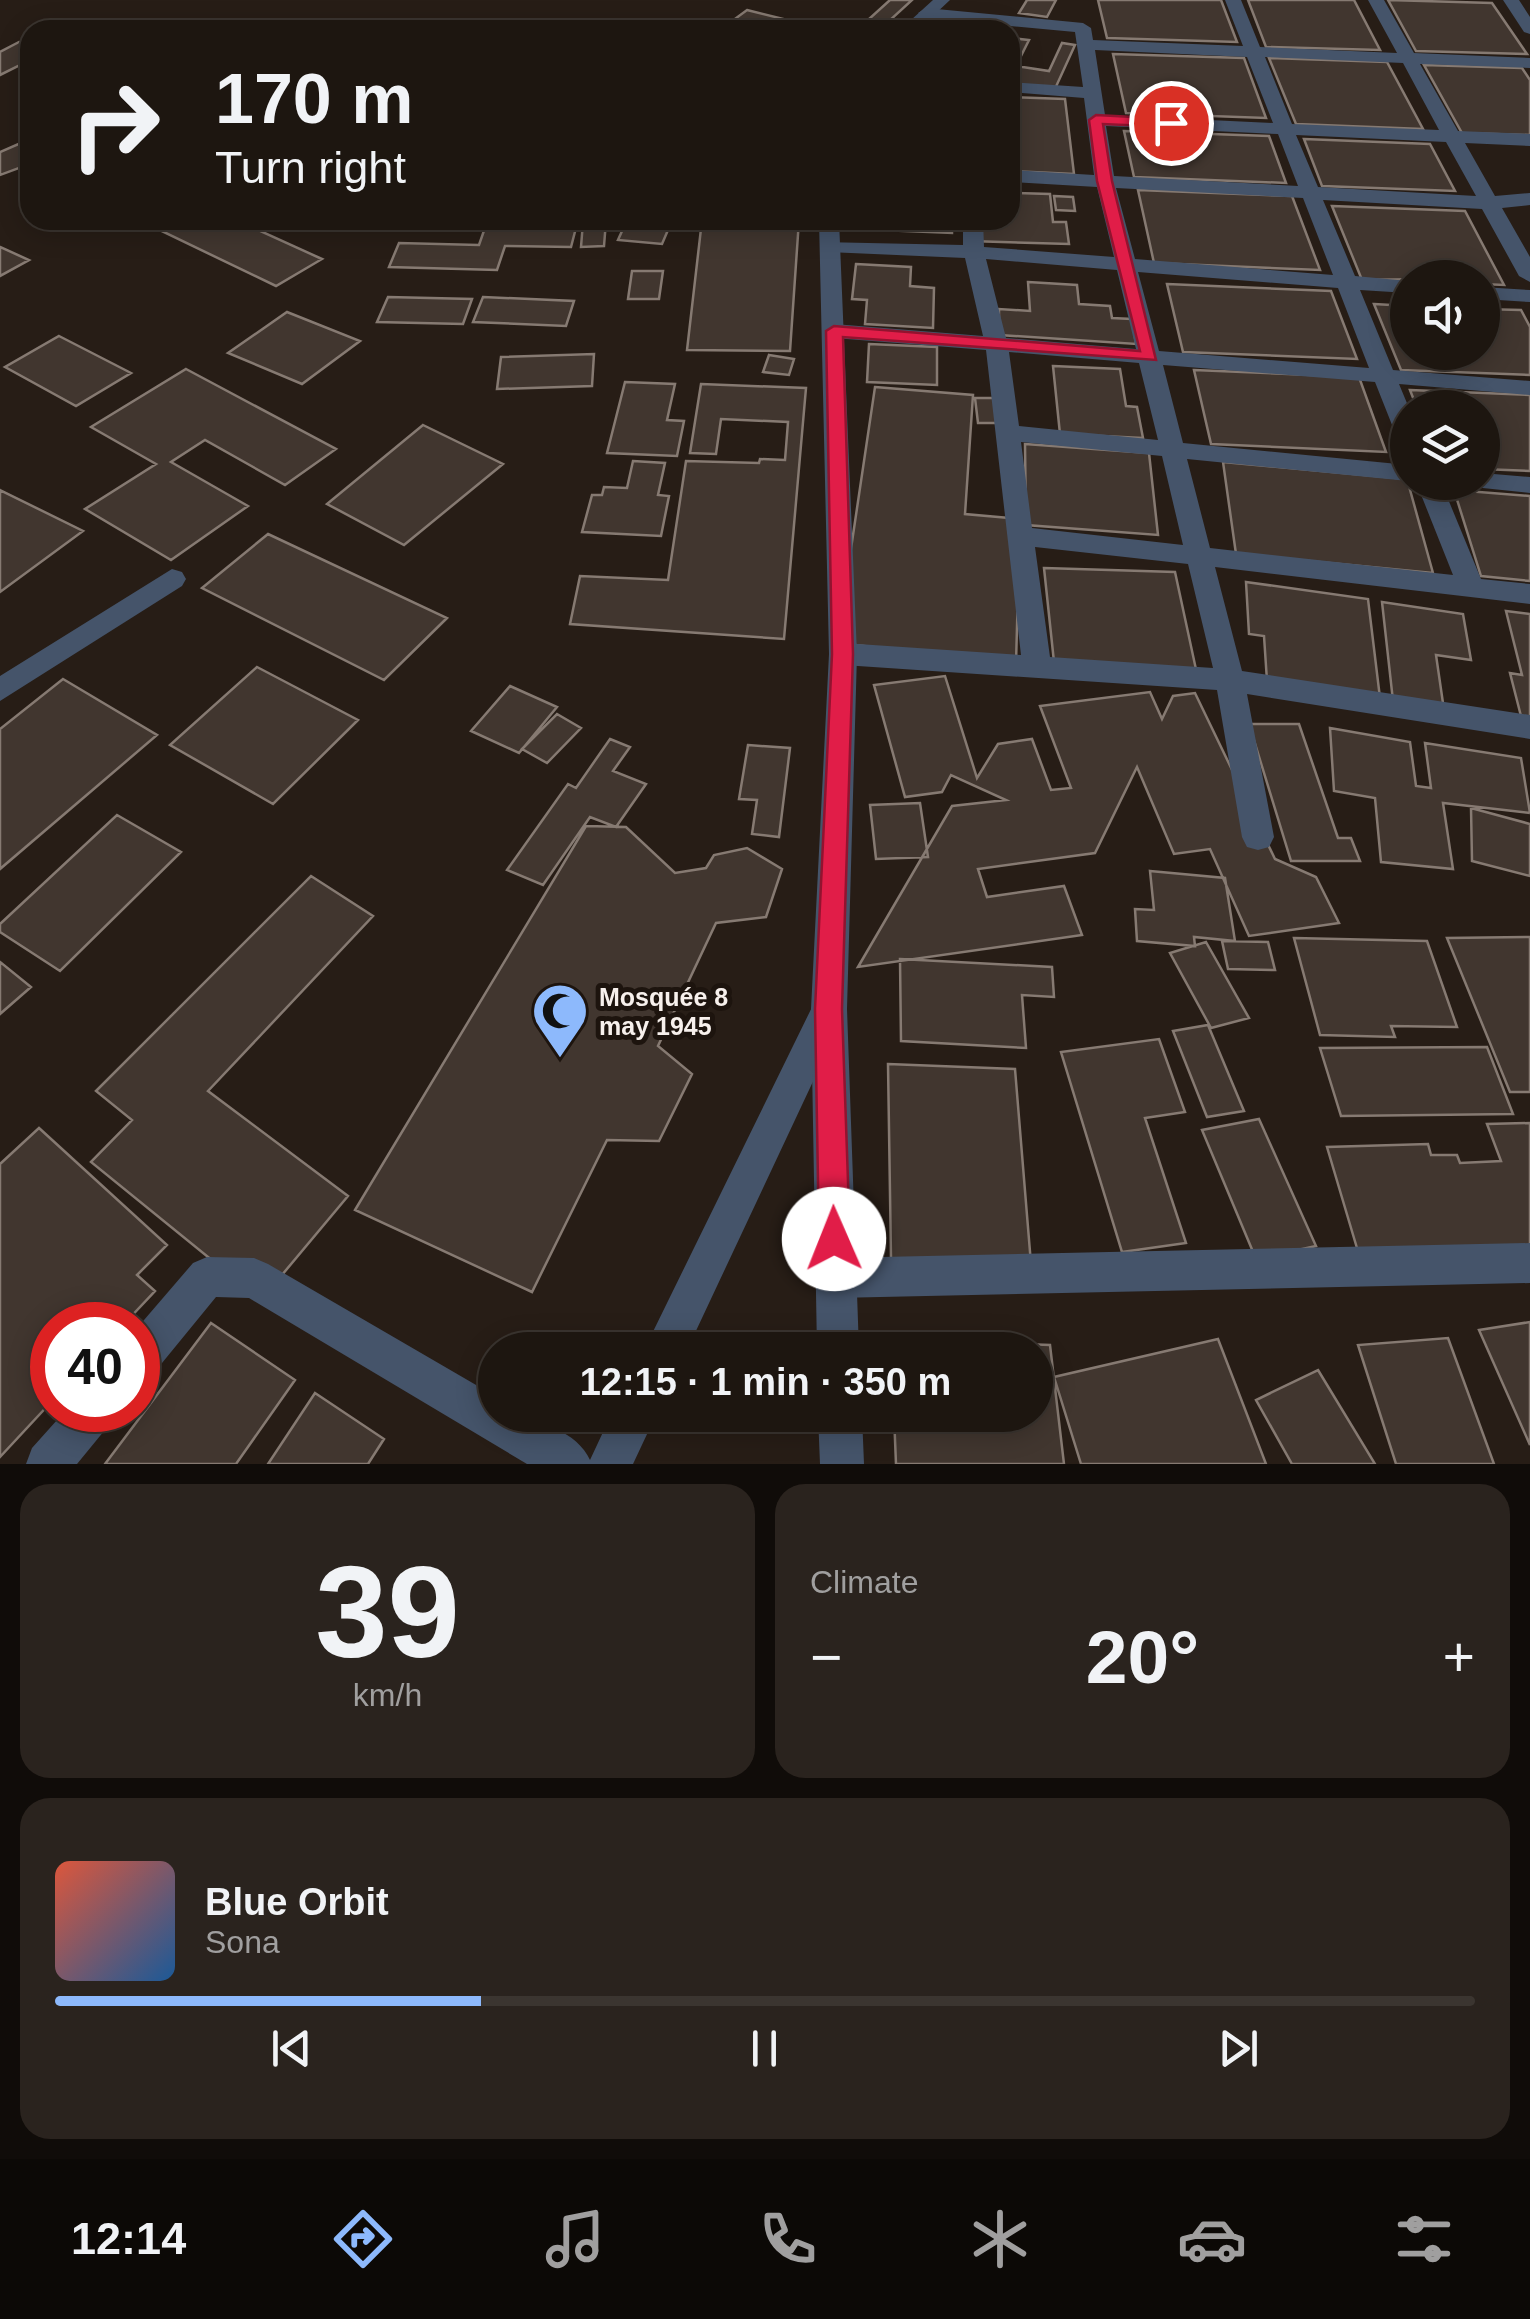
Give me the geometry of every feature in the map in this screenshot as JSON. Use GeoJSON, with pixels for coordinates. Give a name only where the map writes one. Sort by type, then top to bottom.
{"type":"FeatureCollection","features":[{"type":"Feature","properties":{"kind":"street"},"geometry":{"type":"LineString","coordinates":[[919,20],[942,0]]}},
{"type":"Feature","properties":{"kind":"street"},"geometry":{"type":"LineString","coordinates":[[1234,0],[1285,127],[1307,194],[1390,394]]}},
{"type":"Feature","properties":{"kind":"street"},"geometry":{"type":"LineString","coordinates":[[1376,0],[1530,276]]}},
{"type":"Feature","properties":{"kind":"street"},"geometry":{"type":"LineString","coordinates":[[1511,0],[1530,29]]}},
{"type":"Feature","properties":{"kind":"street"},"geometry":{"type":"LineString","coordinates":[[926,13],[999,20]]}},
{"type":"Feature","properties":{"kind":"street"},"geometry":{"type":"LineString","coordinates":[[1020,22],[1082,28],[1105,181],[1230,680],[1258,837]]}},
{"type":"Feature","properties":{"kind":"street"},"geometry":{"type":"LineString","coordinates":[[1085,45],[1530,64]]}},
{"type":"Feature","properties":{"kind":"street"},"geometry":{"type":"LineString","coordinates":[[1020,87],[1092,93]]}},
{"type":"Feature","properties":{"kind":"street"},"geometry":{"type":"LineString","coordinates":[[1096,120],[1530,140]]}},
{"type":"Feature","properties":{"kind":"street"},"geometry":{"type":"LineString","coordinates":[[1020,177],[1489,203],[1530,200]]}},
{"type":"Feature","properties":{"kind":"street"},"geometry":{"type":"LineString","coordinates":[[973,230],[974,252],[996,344],[1037,667]]}},
{"type":"Feature","properties":{"kind":"street"},"geometry":{"type":"LineString","coordinates":[[838,1332],[829,1009],[842,654],[828,233],[1128,268],[1390,286]]}},
{"type":"Feature","properties":{"kind":"street"},"geometry":{"type":"LineString","coordinates":[[1500,294],[1530,296]]}},
{"type":"Feature","properties":{"kind":"street"},"geometry":{"type":"LineString","coordinates":[[834,331],[1530,388]]}},
{"type":"Feature","properties":{"kind":"street"},"geometry":{"type":"LineString","coordinates":[[1008,433],[1390,471]]}},
{"type":"Feature","properties":{"kind":"street"},"geometry":{"type":"LineString","coordinates":[[1500,482],[1530,485]]}},
{"type":"Feature","properties":{"kind":"street"},"geometry":{"type":"LineString","coordinates":[[1435,500],[1472,590]]}},
{"type":"Feature","properties":{"kind":"street"},"geometry":{"type":"LineString","coordinates":[[1020,536],[1530,594]]}},
{"type":"Feature","properties":{"kind":"street"},"geometry":{"type":"LineString","coordinates":[[0,690],[172,578]]}},
{"type":"Feature","properties":{"kind":"street"},"geometry":{"type":"LineString","coordinates":[[842,654],[1230,680],[1530,727]]}},
{"type":"Feature","properties":{"kind":"street"},"geometry":{"type":"LineString","coordinates":[[674,1332],[829,1009]]}},
{"type":"Feature","properties":{"kind":"street"},"geometry":{"type":"LineString","coordinates":[[836,1278],[1530,1263]]}},
{"type":"Feature","properties":{"kind":"street"},"geometry":{"type":"LineString","coordinates":[[160,1333],[207,1278],[254,1278],[569,1464]]}},
{"type":"Feature","properties":{"kind":"street"},"geometry":{"type":"LineString","coordinates":[[48,1464],[75,1432]]}},
{"type":"Feature","properties":{"kind":"street"},"geometry":{"type":"LineString","coordinates":[[610,1464],[626,1432]]}},
{"type":"Feature","properties":{"kind":"street"},"geometry":{"type":"LineString","coordinates":[[841,1432],[842,1464]]}},
{"type":"Feature","properties":{"kind":"building"},"geometry":{"type":"Polygon","coordinates":[[[890,0],[912,0],[890,20],[869,19],[890,0]]]}},
{"type":"Feature","properties":{"kind":"building"},"geometry":{"type":"Polygon","coordinates":[[[1027,0],[1056,0],[1047,17],[1019,13],[1027,0]]]}},
{"type":"Feature","properties":{"kind":"building"},"geometry":{"type":"Polygon","coordinates":[[[1098,0],[1221,0],[1237,42],[1107,38],[1098,0]]]}},
{"type":"Feature","properties":{"kind":"building"},"geometry":{"type":"Polygon","coordinates":[[[1248,0],[1354,0],[1380,50],[1266,47],[1248,0]]]}},
{"type":"Feature","properties":{"kind":"building"},"geometry":{"type":"Polygon","coordinates":[[[1388,0],[1492,3],[1527,54],[1416,51],[1388,0]]]}},
{"type":"Feature","properties":{"kind":"building"},"geometry":{"type":"Polygon","coordinates":[[[747,10],[788,20],[734,20],[747,10]]]}},
{"type":"Feature","properties":{"kind":"building"},"geometry":{"type":"Polygon","coordinates":[[[1020,39],[1029,40],[1020,58],[1020,39]]]}},
{"type":"Feature","properties":{"kind":"building"},"geometry":{"type":"Polygon","coordinates":[[[20,42],[20,65],[0,75],[0,52],[20,42]]]}},
{"type":"Feature","properties":{"kind":"building"},"geometry":{"type":"Polygon","coordinates":[[[1062,43],[1075,45],[1054,91],[1020,86],[1020,67],[1049,71],[1062,43]]]}},
{"type":"Feature","properties":{"kind":"building"},"geometry":{"type":"Polygon","coordinates":[[[1113,54],[1244,58],[1266,118],[1126,113],[1113,54]]]}},
{"type":"Feature","properties":{"kind":"building"},"geometry":{"type":"Polygon","coordinates":[[[1269,58],[1387,62],[1423,129],[1296,124],[1269,58]]]}},
{"type":"Feature","properties":{"kind":"building"},"geometry":{"type":"Polygon","coordinates":[[[1424,65],[1522,68],[1530,80],[1530,135],[1462,133],[1424,65]]]}},
{"type":"Feature","properties":{"kind":"building"},"geometry":{"type":"Polygon","coordinates":[[[1020,97],[1065,99],[1074,174],[1020,171],[1020,97]]]}},
{"type":"Feature","properties":{"kind":"building"},"geometry":{"type":"Polygon","coordinates":[[[1124,131],[1269,136],[1286,183],[1134,177],[1124,131]]]}},
{"type":"Feature","properties":{"kind":"building"},"geometry":{"type":"Polygon","coordinates":[[[1304,139],[1430,144],[1455,191],[1322,186],[1304,139]]]}},
{"type":"Feature","properties":{"kind":"building"},"geometry":{"type":"Polygon","coordinates":[[[20,143],[20,168],[0,175],[0,152],[20,143]]]}},
{"type":"Feature","properties":{"kind":"building"},"geometry":{"type":"Polygon","coordinates":[[[1138,190],[1292,196],[1320,270],[1154,263],[1138,190]]]}},
{"type":"Feature","properties":{"kind":"building"},"geometry":{"type":"Polygon","coordinates":[[[1020,193],[1050,194],[1053,222],[1066,222],[1069,244],[970,241],[969,230],[1020,230],[1020,193]]]}},
{"type":"Feature","properties":{"kind":"building"},"geometry":{"type":"Polygon","coordinates":[[[1054,196],[1073,197],[1075,211],[1056,210],[1054,196]]]}},
{"type":"Feature","properties":{"kind":"building"},"geometry":{"type":"Polygon","coordinates":[[[1332,206],[1465,211],[1491,260],[1390,260],[1390,280],[1362,280],[1332,206]]]}},
{"type":"Feature","properties":{"kind":"building"},"geometry":{"type":"Polygon","coordinates":[[[160,230],[258,230],[322,259],[276,286],[160,230]]]}},
{"type":"Feature","properties":{"kind":"building"},"geometry":{"type":"Polygon","coordinates":[[[484,230],[575,230],[571,247],[505,246],[497,270],[389,267],[399,243],[479,245],[484,230]]]}},
{"type":"Feature","properties":{"kind":"building"},"geometry":{"type":"Polygon","coordinates":[[[582,230],[605,230],[604,246],[581,247],[582,230]]]}},
{"type":"Feature","properties":{"kind":"building"},"geometry":{"type":"Polygon","coordinates":[[[622,230],[668,230],[662,244],[618,240],[622,230]]]}},
{"type":"Feature","properties":{"kind":"building"},"geometry":{"type":"Polygon","coordinates":[[[701,230],[798,230],[790,351],[687,350],[701,230]]]}},
{"type":"Feature","properties":{"kind":"building"},"geometry":{"type":"Polygon","coordinates":[[[881,230],[952,230],[952,233],[881,230]]]}},
{"type":"Feature","properties":{"kind":"building"},"geometry":{"type":"Polygon","coordinates":[[[0,247],[29,260],[0,276],[0,247]]]}},
{"type":"Feature","properties":{"kind":"building"},"geometry":{"type":"Polygon","coordinates":[[[856,264],[911,267],[910,286],[934,288],[933,328],[865,324],[867,300],[852,299],[856,264]]]}},
{"type":"Feature","properties":{"kind":"building"},"geometry":{"type":"Polygon","coordinates":[[[632,271],[663,271],[659,299],[628,299],[632,271]]]}},
{"type":"Feature","properties":{"kind":"building"},"geometry":{"type":"Polygon","coordinates":[[[1028,282],[1077,285],[1079,304],[1110,306],[1112,318],[1132,319],[1136,344],[999,335],[999,309],[1030,311],[1028,282]]]}},
{"type":"Feature","properties":{"kind":"building"},"geometry":{"type":"Polygon","coordinates":[[[1167,284],[1331,291],[1357,359],[1183,352],[1167,284]]]}},
{"type":"Feature","properties":{"kind":"building"},"geometry":{"type":"Polygon","coordinates":[[[388,297],[472,299],[463,324],[377,322],[388,297]]]}},
{"type":"Feature","properties":{"kind":"building"},"geometry":{"type":"Polygon","coordinates":[[[483,297],[574,301],[566,326],[473,322],[483,297]]]}},
{"type":"Feature","properties":{"kind":"building"},"geometry":{"type":"Polygon","coordinates":[[[1374,304],[1390,305],[1390,343],[1374,304]]]}},
{"type":"Feature","properties":{"kind":"building"},"geometry":{"type":"Polygon","coordinates":[[[1500,309],[1521,310],[1530,327],[1530,375],[1401,370],[1500,370],[1500,309]]]}},
{"type":"Feature","properties":{"kind":"building"},"geometry":{"type":"Polygon","coordinates":[[[287,312],[360,341],[302,384],[228,353],[287,312]]]}},
{"type":"Feature","properties":{"kind":"building"},"geometry":{"type":"Polygon","coordinates":[[[59,336],[131,373],[76,406],[5,367],[59,336]]]}},
{"type":"Feature","properties":{"kind":"building"},"geometry":{"type":"Polygon","coordinates":[[[869,344],[937,347],[937,385],[867,382],[869,344]]]}},
{"type":"Feature","properties":{"kind":"building"},"geometry":{"type":"Polygon","coordinates":[[[594,354],[592,386],[497,389],[501,357],[594,354]]]}},
{"type":"Feature","properties":{"kind":"building"},"geometry":{"type":"Polygon","coordinates":[[[769,355],[794,359],[789,375],[763,372],[769,355]]]}},
{"type":"Feature","properties":{"kind":"building"},"geometry":{"type":"Polygon","coordinates":[[[1053,366],[1120,369],[1126,406],[1137,407],[1143,438],[1060,434],[1053,366]]]}},
{"type":"Feature","properties":{"kind":"building"},"geometry":{"type":"Polygon","coordinates":[[[186,369],[336,449],[285,485],[205,440],[171,462],[248,506],[171,560],[85,509],[156,464],[91,427],[186,369]]]}},
{"type":"Feature","properties":{"kind":"building"},"geometry":{"type":"Polygon","coordinates":[[[1194,370],[1359,377],[1386,452],[1211,444],[1194,370]]]}},
{"type":"Feature","properties":{"kind":"building"},"geometry":{"type":"Polygon","coordinates":[[[625,382],[675,384],[667,420],[684,421],[677,456],[607,453],[625,382]]]}},
{"type":"Feature","properties":{"kind":"building"},"geometry":{"type":"Polygon","coordinates":[[[701,384],[806,388],[784,639],[570,624],[580,576],[668,580],[686,461],[785,460],[788,422],[721,419],[716,454],[690,453],[701,384]]]}},
{"type":"Feature","properties":{"kind":"building"},"geometry":{"type":"Polygon","coordinates":[[[875,387],[973,395],[965,514],[1020,519],[1016,663],[837,643],[875,387]]]}},
{"type":"Feature","properties":{"kind":"building"},"geometry":{"type":"Polygon","coordinates":[[[1500,394],[1530,395],[1530,471],[1500,470],[1500,394]]]}},
{"type":"Feature","properties":{"kind":"building"},"geometry":{"type":"Polygon","coordinates":[[[975,398],[994,398],[999,423],[978,423],[975,398]]]}},
{"type":"Feature","properties":{"kind":"building"},"geometry":{"type":"Polygon","coordinates":[[[423,425],[503,464],[404,545],[327,504],[423,425]]]}},
{"type":"Feature","properties":{"kind":"building"},"geometry":{"type":"Polygon","coordinates":[[[1025,444],[1149,453],[1158,535],[1026,525],[1025,444]]]}},
{"type":"Feature","properties":{"kind":"building"},"geometry":{"type":"Polygon","coordinates":[[[633,461],[665,463],[658,495],[669,496],[661,536],[582,532],[592,495],[602,495],[604,487],[627,488],[633,461]]]}},
{"type":"Feature","properties":{"kind":"building"},"geometry":{"type":"Polygon","coordinates":[[[1223,462],[1390,477],[1390,500],[1413,500],[1433,573],[1236,554],[1223,462]]]}},
{"type":"Feature","properties":{"kind":"building"},"geometry":{"type":"Polygon","coordinates":[[[0,490],[83,531],[0,592],[0,490]]]}},
{"type":"Feature","properties":{"kind":"building"},"geometry":{"type":"Polygon","coordinates":[[[1500,494],[1530,496],[1530,581],[1481,576],[1457,500],[1500,500],[1500,494]]]}},
{"type":"Feature","properties":{"kind":"building"},"geometry":{"type":"Polygon","coordinates":[[[268,534],[447,618],[384,680],[202,588],[268,534]]]}},
{"type":"Feature","properties":{"kind":"building"},"geometry":{"type":"Polygon","coordinates":[[[1044,568],[1175,572],[1197,674],[1054,662],[1044,568]]]}},
{"type":"Feature","properties":{"kind":"building"},"geometry":{"type":"Polygon","coordinates":[[[1246,582],[1368,599],[1380,698],[1267,681],[1264,636],[1249,634],[1246,582]]]}},
{"type":"Feature","properties":{"kind":"building"},"geometry":{"type":"Polygon","coordinates":[[[1382,602],[1463,614],[1471,660],[1436,655],[1444,710],[1393,701],[1382,602]]]}},
{"type":"Feature","properties":{"kind":"building"},"geometry":{"type":"Polygon","coordinates":[[[1506,611],[1530,614],[1530,725],[1523,724],[1510,673],[1522,675],[1506,611]]]}},
{"type":"Feature","properties":{"kind":"building"},"geometry":{"type":"Polygon","coordinates":[[[257,667],[358,720],[273,804],[170,745],[257,667]]]}},
{"type":"Feature","properties":{"kind":"building"},"geometry":{"type":"Polygon","coordinates":[[[945,676],[977,778],[998,744],[1032,739],[1051,790],[1071,788],[1040,706],[1150,692],[1162,719],[1173,696],[1195,693],[1275,859],[1316,877],[1339,923],[1249,936],[1210,849],[1174,854],[1137,767],[1095,853],[978,869],[987,897],[1064,886],[1082,935],[858,967],[952,806],[1006,800],[951,775],[942,792],[905,797],[874,685],[945,676]]]}},
{"type":"Feature","properties":{"kind":"building"},"geometry":{"type":"Polygon","coordinates":[[[63,679],[157,735],[0,869],[0,729],[63,679]]]}},
{"type":"Feature","properties":{"kind":"building"},"geometry":{"type":"Polygon","coordinates":[[[510,686],[557,707],[519,753],[471,731],[510,686]]]}},
{"type":"Feature","properties":{"kind":"building"},"geometry":{"type":"Polygon","coordinates":[[[557,714],[581,728],[547,763],[522,749],[557,714]]]}},
{"type":"Feature","properties":{"kind":"building"},"geometry":{"type":"Polygon","coordinates":[[[1249,724],[1299,724],[1338,838],[1351,838],[1360,861],[1291,861],[1249,724]]]}},
{"type":"Feature","properties":{"kind":"building"},"geometry":{"type":"Polygon","coordinates":[[[1330,728],[1410,742],[1416,786],[1431,788],[1425,743],[1521,758],[1530,813],[1443,803],[1453,869],[1381,862],[1375,798],[1334,791],[1330,728]]]}},
{"type":"Feature","properties":{"kind":"building"},"geometry":{"type":"Polygon","coordinates":[[[610,739],[630,747],[613,771],[646,784],[616,827],[590,817],[543,885],[507,870],[568,784],[576,788],[610,739]]]}},
{"type":"Feature","properties":{"kind":"building"},"geometry":{"type":"Polygon","coordinates":[[[748,745],[790,748],[779,837],[752,834],[757,800],[739,799],[748,745]]]}},
{"type":"Feature","properties":{"kind":"building"},"geometry":{"type":"Polygon","coordinates":[[[920,803],[928,857],[876,859],[870,805],[920,803]]]}},
{"type":"Feature","properties":{"kind":"building"},"geometry":{"type":"Polygon","coordinates":[[[1471,808],[1530,824],[1530,876],[1472,861],[1471,808]]]}},
{"type":"Feature","properties":{"kind":"building"},"geometry":{"type":"Polygon","coordinates":[[[117,815],[181,852],[60,971],[0,932],[0,924],[117,815]]]}},
{"type":"Feature","properties":{"kind":"building","name":"Mosquée 8 may 1945"},"geometry":{"type":"Polygon","coordinates":[[[586,826],[626,827],[675,873],[706,868],[714,855],[747,848],[782,869],[766,917],[716,923],[658,1046],[692,1074],[659,1141],[607,1140],[532,1292],[355,1210],[586,826]]]}},
{"type":"Feature","properties":{"kind":"building"},"geometry":{"type":"Polygon","coordinates":[[[1150,871],[1225,878],[1235,941],[1194,937],[1195,946],[1137,941],[1135,909],[1154,910],[1150,871]]]}},
{"type":"Feature","properties":{"kind":"building"},"geometry":{"type":"Polygon","coordinates":[[[311,876],[373,916],[208,1091],[348,1196],[261,1300],[91,1162],[132,1120],[96,1091],[311,876]]]}},
{"type":"Feature","properties":{"kind":"building"},"geometry":{"type":"Polygon","coordinates":[[[1530,937],[1530,1092],[1510,1092],[1447,938],[1530,937]]]}},
{"type":"Feature","properties":{"kind":"building"},"geometry":{"type":"Polygon","coordinates":[[[1294,938],[1427,941],[1457,1027],[1391,1026],[1395,1037],[1320,1035],[1294,938]]]}},
{"type":"Feature","properties":{"kind":"building"},"geometry":{"type":"Polygon","coordinates":[[[1222,941],[1268,942],[1275,970],[1228,969],[1222,941]]]}},
{"type":"Feature","properties":{"kind":"building"},"geometry":{"type":"Polygon","coordinates":[[[1206,942],[1249,1018],[1211,1028],[1170,953],[1206,942]]]}},
{"type":"Feature","properties":{"kind":"building"},"geometry":{"type":"Polygon","coordinates":[[[900,959],[1052,967],[1054,997],[1022,995],[1026,1048],[901,1041],[900,959]]]}},
{"type":"Feature","properties":{"kind":"building"},"geometry":{"type":"Polygon","coordinates":[[[0,962],[31,987],[0,1014],[0,962]]]}},
{"type":"Feature","properties":{"kind":"building"},"geometry":{"type":"Polygon","coordinates":[[[1208,1025],[1244,1111],[1207,1117],[1173,1031],[1208,1025]]]}},
{"type":"Feature","properties":{"kind":"building"},"geometry":{"type":"Polygon","coordinates":[[[1159,1039],[1185,1112],[1145,1118],[1186,1243],[1122,1252],[1061,1052],[1159,1039]]]}},
{"type":"Feature","properties":{"kind":"building"},"geometry":{"type":"Polygon","coordinates":[[[1487,1047],[1513,1114],[1341,1116],[1320,1048],[1487,1047]]]}},
{"type":"Feature","properties":{"kind":"building"},"geometry":{"type":"Polygon","coordinates":[[[888,1064],[1015,1069],[1031,1264],[891,1258],[888,1064]]]}},
{"type":"Feature","properties":{"kind":"building"},"geometry":{"type":"Polygon","coordinates":[[[1259,1119],[1316,1246],[1256,1259],[1202,1130],[1259,1119]]]}},
{"type":"Feature","properties":{"kind":"building"},"geometry":{"type":"Polygon","coordinates":[[[1530,1123],[1530,1246],[1362,1265],[1327,1147],[1428,1144],[1431,1155],[1457,1155],[1460,1163],[1501,1161],[1487,1124],[1530,1123]]]}},
{"type":"Feature","properties":{"kind":"building"},"geometry":{"type":"Polygon","coordinates":[[[39,1128],[167,1245],[137,1275],[155,1291],[145,1302],[30,1302],[30,1425],[0,1457],[0,1164],[39,1128]]]}},
{"type":"Feature","properties":{"kind":"building"},"geometry":{"type":"Polygon","coordinates":[[[1530,1322],[1530,1445],[1479,1330],[1530,1322]]]}},
{"type":"Feature","properties":{"kind":"building"},"geometry":{"type":"Polygon","coordinates":[[[211,1323],[295,1380],[236,1464],[105,1464],[129,1432],[160,1432],[160,1391],[211,1323]]]}},
{"type":"Feature","properties":{"kind":"building"},"geometry":{"type":"Polygon","coordinates":[[[1448,1338],[1494,1464],[1396,1464],[1358,1345],[1448,1338]]]}},
{"type":"Feature","properties":{"kind":"building"},"geometry":{"type":"Polygon","coordinates":[[[1218,1339],[1266,1464],[1081,1464],[1054,1377],[1218,1339]]]}},
{"type":"Feature","properties":{"kind":"building"},"geometry":{"type":"Polygon","coordinates":[[[1053,1370],[1064,1464],[896,1464],[895,1432],[1053,1432],[1053,1370]]]}},
{"type":"Feature","properties":{"kind":"building"},"geometry":{"type":"Polygon","coordinates":[[[1318,1370],[1375,1464],[1292,1464],[1256,1400],[1318,1370]]]}},
{"type":"Feature","properties":{"kind":"building"},"geometry":{"type":"Polygon","coordinates":[[[315,1393],[384,1439],[368,1464],[268,1464],[315,1393]]]}},
{"type":"Feature","properties":{"kind":"place","name":"Mosquée 8 may 1945"},"geometry":{"type":"Point","coordinates":[560,1060]}},
{"type":"Feature","properties":{"kind":"route"},"geometry":{"type":"LineString","coordinates":[[834,1239],[829,1009],[842,654],[834,331],[1150,357],[1105,181],[1096,120],[1171,123]]}}]}
